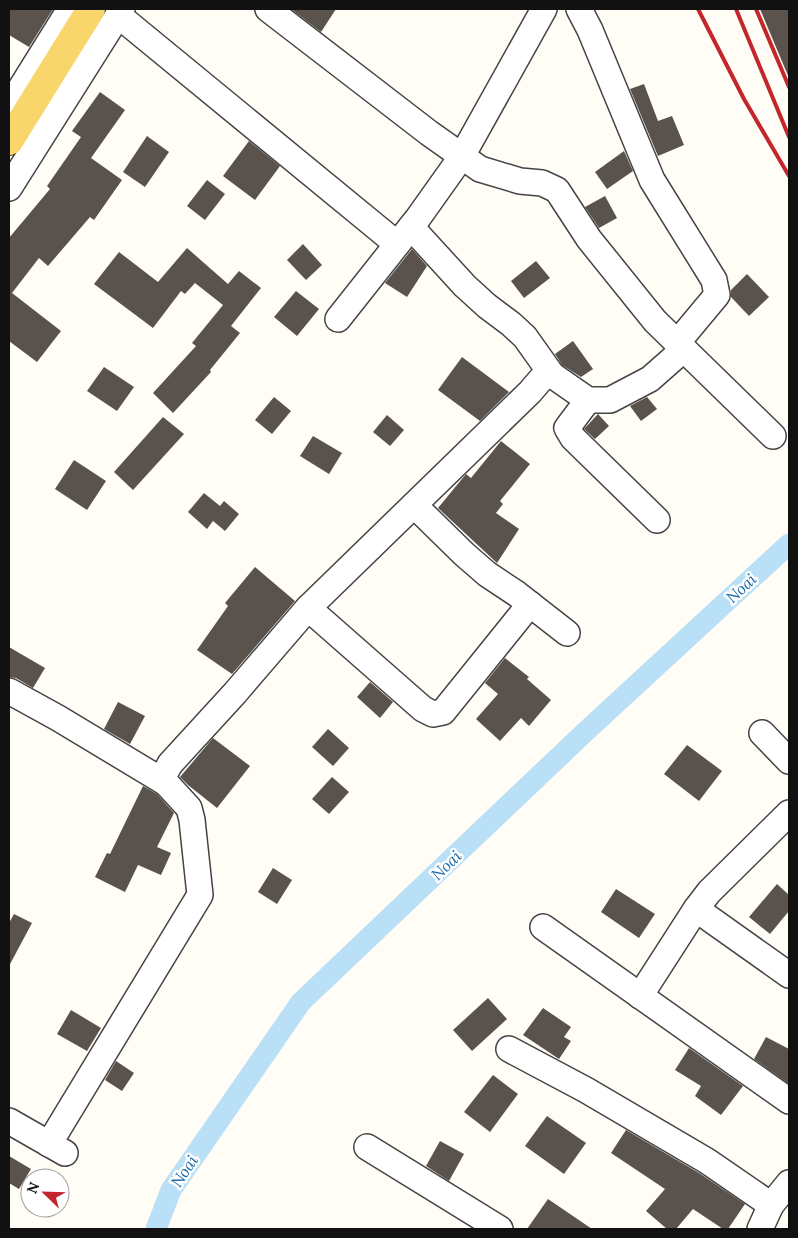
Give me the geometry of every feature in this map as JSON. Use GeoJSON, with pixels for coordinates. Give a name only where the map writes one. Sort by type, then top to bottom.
{"type":"FeatureCollection","features":[{"type":"Feature","properties":{"kind":"main road"},"geometry":{"type":"LineString","coordinates":[[9,141],[91,9]]}},
{"type":"Feature","properties":{"kind":"street"},"geometry":{"type":"LineString","coordinates":[[9,107],[70,9]]}},
{"type":"Feature","properties":{"kind":"street"},"geometry":{"type":"LineString","coordinates":[[268,9],[340,66],[480,169],[520,181],[542,183],[557,190],[589,239],[655,321],[773,436]]}},
{"type":"Feature","properties":{"kind":"street"},"geometry":{"type":"LineString","coordinates":[[338,319],[404,236],[462,156],[544,9]]}},
{"type":"Feature","properties":{"kind":"street"},"geometry":{"type":"LineString","coordinates":[[9,188],[120,12],[404,236],[487,306],[512,324],[525,337],[552,375],[588,400],[610,400],[650,379],[680,346],[716,295],[716,288],[714,280],[652,180],[580,9]]}},
{"type":"Feature","properties":{"kind":"street"},"geometry":{"type":"LineString","coordinates":[[166,784],[164,775],[170,764],[235,693],[308,608],[530,392],[542,378],[552,375]]}},
{"type":"Feature","properties":{"kind":"street"},"geometry":{"type":"LineString","coordinates":[[588,400],[567,428],[573,438],[657,520]]}},
{"type":"Feature","properties":{"kind":"street"},"geometry":{"type":"LineString","coordinates":[[414,505],[487,574],[567,633]]}},
{"type":"Feature","properties":{"kind":"street"},"geometry":{"type":"LineString","coordinates":[[308,608],[423,709],[433,714],[443,712],[530,604]]}},
{"type":"Feature","properties":{"kind":"street"},"geometry":{"type":"LineString","coordinates":[[9,691],[58,718],[166,784],[189,808],[200,895],[57,1148],[9,1121]]}},
{"type":"Feature","properties":{"kind":"street"},"geometry":{"type":"LineString","coordinates":[[762,733],[789,761]]}},
{"type":"Feature","properties":{"kind":"street"},"geometry":{"type":"LineString","coordinates":[[640,996],[709,892],[789,813]]}},
{"type":"Feature","properties":{"kind":"street"},"geometry":{"type":"LineString","coordinates":[[696,909],[789,975]]}},
{"type":"Feature","properties":{"kind":"street"},"geometry":{"type":"LineString","coordinates":[[543,927],[789,1101]]}},
{"type":"Feature","properties":{"kind":"street"},"geometry":{"type":"LineString","coordinates":[[509,1049],[586,1090],[707,1161],[783,1194],[760,1229]]}},
{"type":"Feature","properties":{"kind":"street"},"geometry":{"type":"LineString","coordinates":[[367,1147],[500,1229]]}},
{"type":"Feature","properties":{"kind":"building"},"geometry":{"type":"Polygon","coordinates":[[[9,9],[53,9],[29,47],[9,35],[9,9]]]}},
{"type":"Feature","properties":{"kind":"building"},"geometry":{"type":"Polygon","coordinates":[[[291,9],[336,9],[321,32],[291,9]]]}},
{"type":"Feature","properties":{"kind":"building"},"geometry":{"type":"Polygon","coordinates":[[[760,9],[789,9],[789,78],[760,9]]]}},
{"type":"Feature","properties":{"kind":"building"},"geometry":{"type":"Polygon","coordinates":[[[644,84],[658,121],[672,116],[684,145],[658,156],[630,89],[644,84]]]}},
{"type":"Feature","properties":{"kind":"building"},"geometry":{"type":"Polygon","coordinates":[[[100,92],[125,110],[91,158],[122,180],[94,220],[90,217],[48,266],[39,258],[12,293],[61,331],[37,362],[9,341],[9,238],[50,189],[47,186],[81,137],[72,131],[100,92]]]}},
{"type":"Feature","properties":{"kind":"building"},"geometry":{"type":"Polygon","coordinates":[[[147,136],[169,152],[145,187],[123,172],[147,136]]]}},
{"type":"Feature","properties":{"kind":"building"},"geometry":{"type":"Polygon","coordinates":[[[249,141],[280,166],[255,200],[223,176],[249,141]]]}},
{"type":"Feature","properties":{"kind":"building"},"geometry":{"type":"Polygon","coordinates":[[[624,151],[633,171],[607,189],[595,172],[624,151]]]}},
{"type":"Feature","properties":{"kind":"building"},"geometry":{"type":"Polygon","coordinates":[[[207,180],[225,194],[205,220],[187,206],[207,180]]]}},
{"type":"Feature","properties":{"kind":"building"},"geometry":{"type":"Polygon","coordinates":[[[605,196],[617,218],[599,228],[585,207],[605,196]]]}},
{"type":"Feature","properties":{"kind":"building"},"geometry":{"type":"Polygon","coordinates":[[[303,244],[322,265],[306,280],[287,260],[303,244]]]}},
{"type":"Feature","properties":{"kind":"building"},"geometry":{"type":"Polygon","coordinates":[[[187,248],[228,284],[239,271],[261,288],[231,326],[240,333],[210,370],[211,372],[173,413],[153,393],[196,346],[192,343],[223,305],[195,283],[185,294],[181,291],[153,328],[94,284],[119,252],[158,282],[187,248]]]}},
{"type":"Feature","properties":{"kind":"building"},"geometry":{"type":"Polygon","coordinates":[[[412,249],[427,266],[407,297],[385,283],[412,249]]]}},
{"type":"Feature","properties":{"kind":"building"},"geometry":{"type":"Polygon","coordinates":[[[536,261],[550,278],[524,298],[511,281],[536,261]]]}},
{"type":"Feature","properties":{"kind":"building"},"geometry":{"type":"Polygon","coordinates":[[[747,274],[769,297],[749,316],[731,297],[731,290],[747,274]]]}},
{"type":"Feature","properties":{"kind":"building"},"geometry":{"type":"Polygon","coordinates":[[[296,291],[319,309],[297,336],[274,317],[296,291]]]}},
{"type":"Feature","properties":{"kind":"building"},"geometry":{"type":"Polygon","coordinates":[[[573,341],[593,369],[581,377],[562,365],[555,354],[573,341]]]}},
{"type":"Feature","properties":{"kind":"building"},"geometry":{"type":"Polygon","coordinates":[[[462,357],[509,392],[480,421],[438,390],[462,357]]]}},
{"type":"Feature","properties":{"kind":"building"},"geometry":{"type":"Polygon","coordinates":[[[104,367],[134,387],[117,411],[87,391],[104,367]]]}},
{"type":"Feature","properties":{"kind":"building"},"geometry":{"type":"Polygon","coordinates":[[[274,397],[291,411],[272,434],[255,420],[274,397]]]}},
{"type":"Feature","properties":{"kind":"building"},"geometry":{"type":"Polygon","coordinates":[[[647,397],[657,409],[641,421],[630,406],[647,397]]]}},
{"type":"Feature","properties":{"kind":"building"},"geometry":{"type":"Polygon","coordinates":[[[598,414],[609,426],[595,439],[584,429],[598,414]]]}},
{"type":"Feature","properties":{"kind":"building"},"geometry":{"type":"Polygon","coordinates":[[[387,415],[404,430],[390,446],[373,432],[387,415]]]}},
{"type":"Feature","properties":{"kind":"building"},"geometry":{"type":"Polygon","coordinates":[[[163,417],[184,434],[133,490],[114,472],[163,417]]]}},
{"type":"Feature","properties":{"kind":"building"},"geometry":{"type":"Polygon","coordinates":[[[313,436],[342,453],[329,474],[300,456],[313,436]]]}},
{"type":"Feature","properties":{"kind":"building"},"geometry":{"type":"Polygon","coordinates":[[[501,441],[530,464],[500,501],[503,504],[496,513],[519,529],[497,563],[438,508],[466,474],[471,478],[501,441]]]}},
{"type":"Feature","properties":{"kind":"building"},"geometry":{"type":"Polygon","coordinates":[[[74,460],[106,481],[87,510],[55,489],[74,460]]]}},
{"type":"Feature","properties":{"kind":"building"},"geometry":{"type":"Polygon","coordinates":[[[204,493],[220,506],[224,501],[239,514],[225,531],[213,521],[207,529],[188,512],[204,493]]]}},
{"type":"Feature","properties":{"kind":"building"},"geometry":{"type":"Polygon","coordinates":[[[255,567],[295,601],[232,674],[197,650],[228,606],[225,603],[255,567]]]}},
{"type":"Feature","properties":{"kind":"building"},"geometry":{"type":"Polygon","coordinates":[[[9,647],[45,668],[33,688],[16,678],[9,677],[9,647]]]}},
{"type":"Feature","properties":{"kind":"building"},"geometry":{"type":"Polygon","coordinates":[[[505,658],[529,677],[527,679],[551,700],[529,726],[521,718],[500,741],[476,719],[498,694],[485,683],[505,658]]]}},
{"type":"Feature","properties":{"kind":"building"},"geometry":{"type":"Polygon","coordinates":[[[370,682],[393,702],[380,718],[357,697],[370,682]]]}},
{"type":"Feature","properties":{"kind":"building"},"geometry":{"type":"Polygon","coordinates":[[[118,702],[145,716],[130,744],[104,729],[118,702]]]}},
{"type":"Feature","properties":{"kind":"building"},"geometry":{"type":"Polygon","coordinates":[[[328,729],[349,748],[333,766],[312,747],[328,729]]]}},
{"type":"Feature","properties":{"kind":"building"},"geometry":{"type":"Polygon","coordinates":[[[213,738],[250,766],[217,808],[180,777],[213,738]]]}},
{"type":"Feature","properties":{"kind":"building"},"geometry":{"type":"Polygon","coordinates":[[[687,745],[722,771],[699,801],[664,774],[687,745]]]}},
{"type":"Feature","properties":{"kind":"building"},"geometry":{"type":"Polygon","coordinates":[[[332,777],[349,792],[329,814],[312,799],[332,777]]]}},
{"type":"Feature","properties":{"kind":"building"},"geometry":{"type":"Polygon","coordinates":[[[143,786],[157,794],[174,813],[157,847],[171,853],[161,875],[138,865],[125,892],[95,877],[107,853],[110,854],[143,786]]]}},
{"type":"Feature","properties":{"kind":"building"},"geometry":{"type":"Polygon","coordinates":[[[273,868],[292,880],[277,904],[258,892],[273,868]]]}},
{"type":"Feature","properties":{"kind":"building"},"geometry":{"type":"Polygon","coordinates":[[[777,884],[789,895],[789,911],[770,934],[749,917],[777,884]]]}},
{"type":"Feature","properties":{"kind":"building"},"geometry":{"type":"Polygon","coordinates":[[[616,889],[655,914],[639,938],[601,912],[616,889]]]}},
{"type":"Feature","properties":{"kind":"building"},"geometry":{"type":"Polygon","coordinates":[[[14,914],[32,923],[9,966],[9,923],[14,914]]]}},
{"type":"Feature","properties":{"kind":"building"},"geometry":{"type":"Polygon","coordinates":[[[488,998],[507,1019],[472,1051],[453,1030],[488,998]]]}},
{"type":"Feature","properties":{"kind":"building"},"geometry":{"type":"Polygon","coordinates":[[[543,1008],[571,1027],[564,1037],[571,1041],[559,1059],[523,1035],[543,1008]]]}},
{"type":"Feature","properties":{"kind":"building"},"geometry":{"type":"Polygon","coordinates":[[[71,1010],[101,1028],[87,1051],[57,1034],[71,1010]]]}},
{"type":"Feature","properties":{"kind":"building"},"geometry":{"type":"Polygon","coordinates":[[[766,1037],[789,1049],[789,1084],[754,1059],[766,1037]]]}},
{"type":"Feature","properties":{"kind":"building"},"geometry":{"type":"Polygon","coordinates":[[[689,1048],[743,1086],[721,1115],[695,1096],[701,1086],[675,1070],[689,1048]]]}},
{"type":"Feature","properties":{"kind":"building"},"geometry":{"type":"Polygon","coordinates":[[[116,1061],[134,1073],[122,1091],[105,1080],[116,1061]]]}},
{"type":"Feature","properties":{"kind":"building"},"geometry":{"type":"Polygon","coordinates":[[[493,1075],[518,1094],[490,1132],[464,1112],[493,1075]]]}},
{"type":"Feature","properties":{"kind":"building"},"geometry":{"type":"Polygon","coordinates":[[[547,1116],[586,1143],[564,1174],[525,1146],[547,1116]]]}},
{"type":"Feature","properties":{"kind":"building"},"geometry":{"type":"Polygon","coordinates":[[[626,1130],[699,1173],[745,1204],[728,1229],[723,1229],[693,1209],[676,1229],[667,1229],[646,1211],[665,1189],[611,1153],[626,1130]]]}},
{"type":"Feature","properties":{"kind":"building"},"geometry":{"type":"Polygon","coordinates":[[[440,1141],[464,1154],[449,1181],[426,1166],[440,1141]]]}},
{"type":"Feature","properties":{"kind":"building"},"geometry":{"type":"Polygon","coordinates":[[[9,1156],[29,1168],[20,1168],[19,1189],[9,1183],[9,1156]]]}},
{"type":"Feature","properties":{"kind":"building"},"geometry":{"type":"Polygon","coordinates":[[[548,1199],[592,1229],[527,1229],[548,1199]]]}},
{"type":"Feature","properties":{"kind":"waterway","name":"Noai"},"geometry":{"type":"LineString","coordinates":[[156,1229],[171,1190],[301,1002],[584,733],[789,544]]}},
{"type":"Feature","properties":{"kind":"railway"},"geometry":{"type":"LineString","coordinates":[[698,9],[744,99],[789,176]]}},
{"type":"Feature","properties":{"kind":"railway"},"geometry":{"type":"LineString","coordinates":[[736,9],[789,137]]}},
{"type":"Feature","properties":{"kind":"railway"},"geometry":{"type":"LineString","coordinates":[[756,9],[789,87]]}}]}
